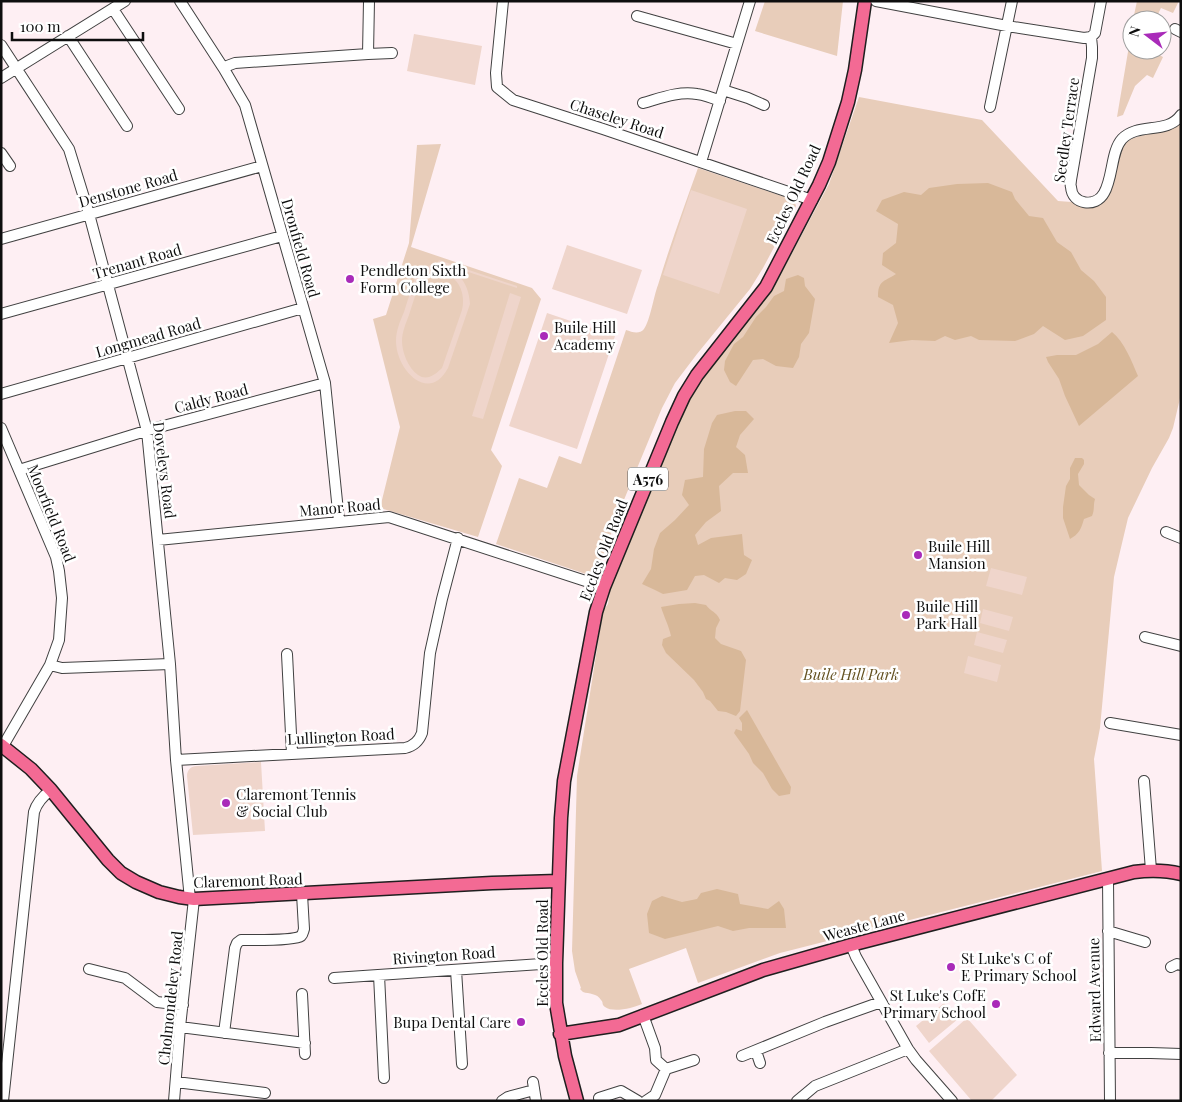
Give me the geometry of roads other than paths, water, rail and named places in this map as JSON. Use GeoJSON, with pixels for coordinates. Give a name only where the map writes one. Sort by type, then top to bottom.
{"type":"FeatureCollection","features":[{"type":"Feature","properties":{"kind":"main road","name":"Eccles Old Road"},"geometry":{"type":"LineString","coordinates":[[577,1101],[560,1034],[556,1003],[560,818],[564,781],[596,612],[604,587],[684,396],[697,375],[766,287],[812,200],[829,162],[848,102],[855,70],[865,1]]}},
{"type":"Feature","properties":{"kind":"main road","name":"Claremont Road"},"geometry":{"type":"LineString","coordinates":[[2,746],[31,769],[51,790],[108,860],[121,873],[153,890],[169,895],[192,899],[558,881]]}},
{"type":"Feature","properties":{"kind":"main road","name":"Weaste Lane"},"geometry":{"type":"LineString","coordinates":[[560,1034],[619,1025],[763,970],[851,945],[1134,872],[1151,870],[1181,874]]}},
{"type":"Feature","properties":{"kind":"street"},"geometry":{"type":"LineString","coordinates":[[1,78],[125,1]]}},
{"type":"Feature","properties":{"kind":"street","name":"Dronfield Road"},"geometry":{"type":"LineString","coordinates":[[180,1],[224,69],[245,106],[324,383],[339,521]]}},
{"type":"Feature","properties":{"kind":"street"},"geometry":{"type":"LineString","coordinates":[[368,54],[369,1]]}},
{"type":"Feature","properties":{"kind":"street","name":"Chaseley Road"},"geometry":{"type":"LineString","coordinates":[[502,1],[496,73],[497,87],[513,100],[812,200]]}},
{"type":"Feature","properties":{"kind":"street"},"geometry":{"type":"LineString","coordinates":[[701,162],[750,1]]}},
{"type":"Feature","properties":{"kind":"street"},"geometry":{"type":"LineString","coordinates":[[876,1],[1007,26],[1084,38],[1091,37]]}},
{"type":"Feature","properties":{"kind":"street"},"geometry":{"type":"LineString","coordinates":[[990,107],[1012,1]]}},
{"type":"Feature","properties":{"kind":"street","name":"Seedley Terrace"},"geometry":{"type":"LineString","coordinates":[[1101,1],[1095,33],[1091,37],[1092,58],[1070,188],[1073,196],[1081,202],[1094,203],[1098,201],[1104,194],[1117,149],[1123,138],[1136,130],[1173,123],[1181,115]]}},
{"type":"Feature","properties":{"kind":"street"},"geometry":{"type":"LineString","coordinates":[[113,9],[179,109]]}},
{"type":"Feature","properties":{"kind":"street"},"geometry":{"type":"LineString","coordinates":[[637,16],[737,44]]}},
{"type":"Feature","properties":{"kind":"street"},"geometry":{"type":"LineString","coordinates":[[68,36],[127,126]]}},
{"type":"Feature","properties":{"kind":"street","name":"Doveleys Road"},"geometry":{"type":"LineString","coordinates":[[1,44],[69,149],[89,214],[147,431],[170,664],[176,760],[192,899]]}},
{"type":"Feature","properties":{"kind":"street"},"geometry":{"type":"LineString","coordinates":[[224,69],[235,63],[392,53]]}},
{"type":"Feature","properties":{"kind":"street"},"geometry":{"type":"LineString","coordinates":[[643,103],[677,93],[686,93],[748,98],[764,105]]}},
{"type":"Feature","properties":{"kind":"street"},"geometry":{"type":"LineString","coordinates":[[1,153],[10,166]]}},
{"type":"Feature","properties":{"kind":"street","name":"Denstone Road"},"geometry":{"type":"LineString","coordinates":[[1,239],[262,166]]}},
{"type":"Feature","properties":{"kind":"street","name":"Trenant Road"},"geometry":{"type":"LineString","coordinates":[[1,314],[282,236]]}},
{"type":"Feature","properties":{"kind":"street","name":"Longmead Road"},"geometry":{"type":"LineString","coordinates":[[1,394],[303,308]]}},
{"type":"Feature","properties":{"kind":"street","name":"Caldy Road"},"geometry":{"type":"LineString","coordinates":[[19,470],[147,431],[324,383]]}},
{"type":"Feature","properties":{"kind":"street","name":"Moorfield Road"},"geometry":{"type":"LineString","coordinates":[[1,428],[5,450],[19,470],[56,557],[62,598],[59,640],[50,665],[2,746]]}},
{"type":"Feature","properties":{"kind":"street","name":"Manor Road"},"geometry":{"type":"LineString","coordinates":[[158,540],[389,517],[604,587]]}},
{"type":"Feature","properties":{"kind":"street"},"geometry":{"type":"LineString","coordinates":[[1166,532],[1181,538]]}},
{"type":"Feature","properties":{"kind":"street","name":"Lullington Road"},"geometry":{"type":"LineString","coordinates":[[176,760],[405,748],[418,742],[423,728],[427,674],[434,635],[458,538]]}},
{"type":"Feature","properties":{"kind":"street"},"geometry":{"type":"LineString","coordinates":[[1146,637],[1181,646]]}},
{"type":"Feature","properties":{"kind":"street"},"geometry":{"type":"LineString","coordinates":[[287,654],[292,754]]}},
{"type":"Feature","properties":{"kind":"street"},"geometry":{"type":"LineString","coordinates":[[50,665],[62,668],[170,664]]}},
{"type":"Feature","properties":{"kind":"street"},"geometry":{"type":"LineString","coordinates":[[1110,723],[1181,735]]}},
{"type":"Feature","properties":{"kind":"street"},"geometry":{"type":"LineString","coordinates":[[1144,781],[1151,870]]}},
{"type":"Feature","properties":{"kind":"street"},"geometry":{"type":"LineString","coordinates":[[3,1101],[3,1077],[34,812],[41,798],[51,790]]}},
{"type":"Feature","properties":{"kind":"street","name":"Edward Avenue"},"geometry":{"type":"LineString","coordinates":[[1108,879],[1110,1101]]}},
{"type":"Feature","properties":{"kind":"street"},"geometry":{"type":"LineString","coordinates":[[224,1033],[237,943],[241,940],[296,937],[302,934],[304,929],[302,894]]}},
{"type":"Feature","properties":{"kind":"street","name":"Cholmondeley Road"},"geometry":{"type":"LineString","coordinates":[[174,1101],[192,899]]}},
{"type":"Feature","properties":{"kind":"street"},"geometry":{"type":"LineString","coordinates":[[1108,931],[1144,942]]}},
{"type":"Feature","properties":{"kind":"street"},"geometry":{"type":"LineString","coordinates":[[851,945],[908,1049],[952,1101]]}},
{"type":"Feature","properties":{"kind":"street","name":"Rivington Road"},"geometry":{"type":"LineString","coordinates":[[334,978],[556,964]]}},
{"type":"Feature","properties":{"kind":"street"},"geometry":{"type":"LineString","coordinates":[[89,969],[125,978],[157,1002],[184,1005]]}},
{"type":"Feature","properties":{"kind":"street"},"geometry":{"type":"LineString","coordinates":[[456,970],[462,1064]]}},
{"type":"Feature","properties":{"kind":"street"},"geometry":{"type":"LineString","coordinates":[[379,975],[384,1078]]}},
{"type":"Feature","properties":{"kind":"street"},"geometry":{"type":"LineString","coordinates":[[302,994],[305,1054]]}},
{"type":"Feature","properties":{"kind":"street"},"geometry":{"type":"LineString","coordinates":[[742,1056],[825,1022],[881,1002]]}},
{"type":"Feature","properties":{"kind":"street"},"geometry":{"type":"LineString","coordinates":[[643,1015],[655,1048],[656,1060],[666,1069]]}},
{"type":"Feature","properties":{"kind":"street"},"geometry":{"type":"LineString","coordinates":[[180,1027],[304,1043]]}},
{"type":"Feature","properties":{"kind":"street"},"geometry":{"type":"LineString","coordinates":[[797,1101],[816,1086],[908,1049]]}},
{"type":"Feature","properties":{"kind":"street"},"geometry":{"type":"LineString","coordinates":[[756,1051],[760,1063]]}},
{"type":"Feature","properties":{"kind":"street"},"geometry":{"type":"LineString","coordinates":[[1110,1053],[1181,1054]]}},
{"type":"Feature","properties":{"kind":"street"},"geometry":{"type":"LineString","coordinates":[[646,1101],[655,1095],[666,1069],[694,1060]]}},
{"type":"Feature","properties":{"kind":"street"},"geometry":{"type":"LineString","coordinates":[[176,1082],[265,1093]]}},
{"type":"Feature","properties":{"kind":"street"},"geometry":{"type":"LineString","coordinates":[[502,1101],[533,1086],[536,1101]]}},
{"type":"Feature","properties":{"kind":"street"},"geometry":{"type":"LineString","coordinates":[[599,1098],[621,1091],[638,1101]]}},
{"type":"Feature","properties":{"kind":"place","name":"Pendleton Sixth Form College"},"geometry":{"type":"Point","coordinates":[350,279]}},
{"type":"Feature","properties":{"kind":"place","name":"Buile Hill Academy"},"geometry":{"type":"Point","coordinates":[544,336]}},
{"type":"Feature","properties":{"kind":"place","name":"Buile Hill Mansion"},"geometry":{"type":"Point","coordinates":[918,555]}},
{"type":"Feature","properties":{"kind":"place","name":"Buile Hill Park Hall"},"geometry":{"type":"Point","coordinates":[906,615]}},
{"type":"Feature","properties":{"kind":"place","name":"Claremont Tennis & Social Club"},"geometry":{"type":"Point","coordinates":[226,803]}},
{"type":"Feature","properties":{"kind":"place","name":"St Luke's C of E Primary School"},"geometry":{"type":"Point","coordinates":[951,967]}},
{"type":"Feature","properties":{"kind":"place","name":"St Luke's CofE Primary School"},"geometry":{"type":"Point","coordinates":[996,1004]}},
{"type":"Feature","properties":{"kind":"place","name":"Bupa Dental Care"},"geometry":{"type":"Point","coordinates":[521,1022]}},
{"type":"Feature","properties":{"kind":"park label","name":"Buile Hill Park"},"geometry":{"type":"Point","coordinates":[851,674]}}]}
